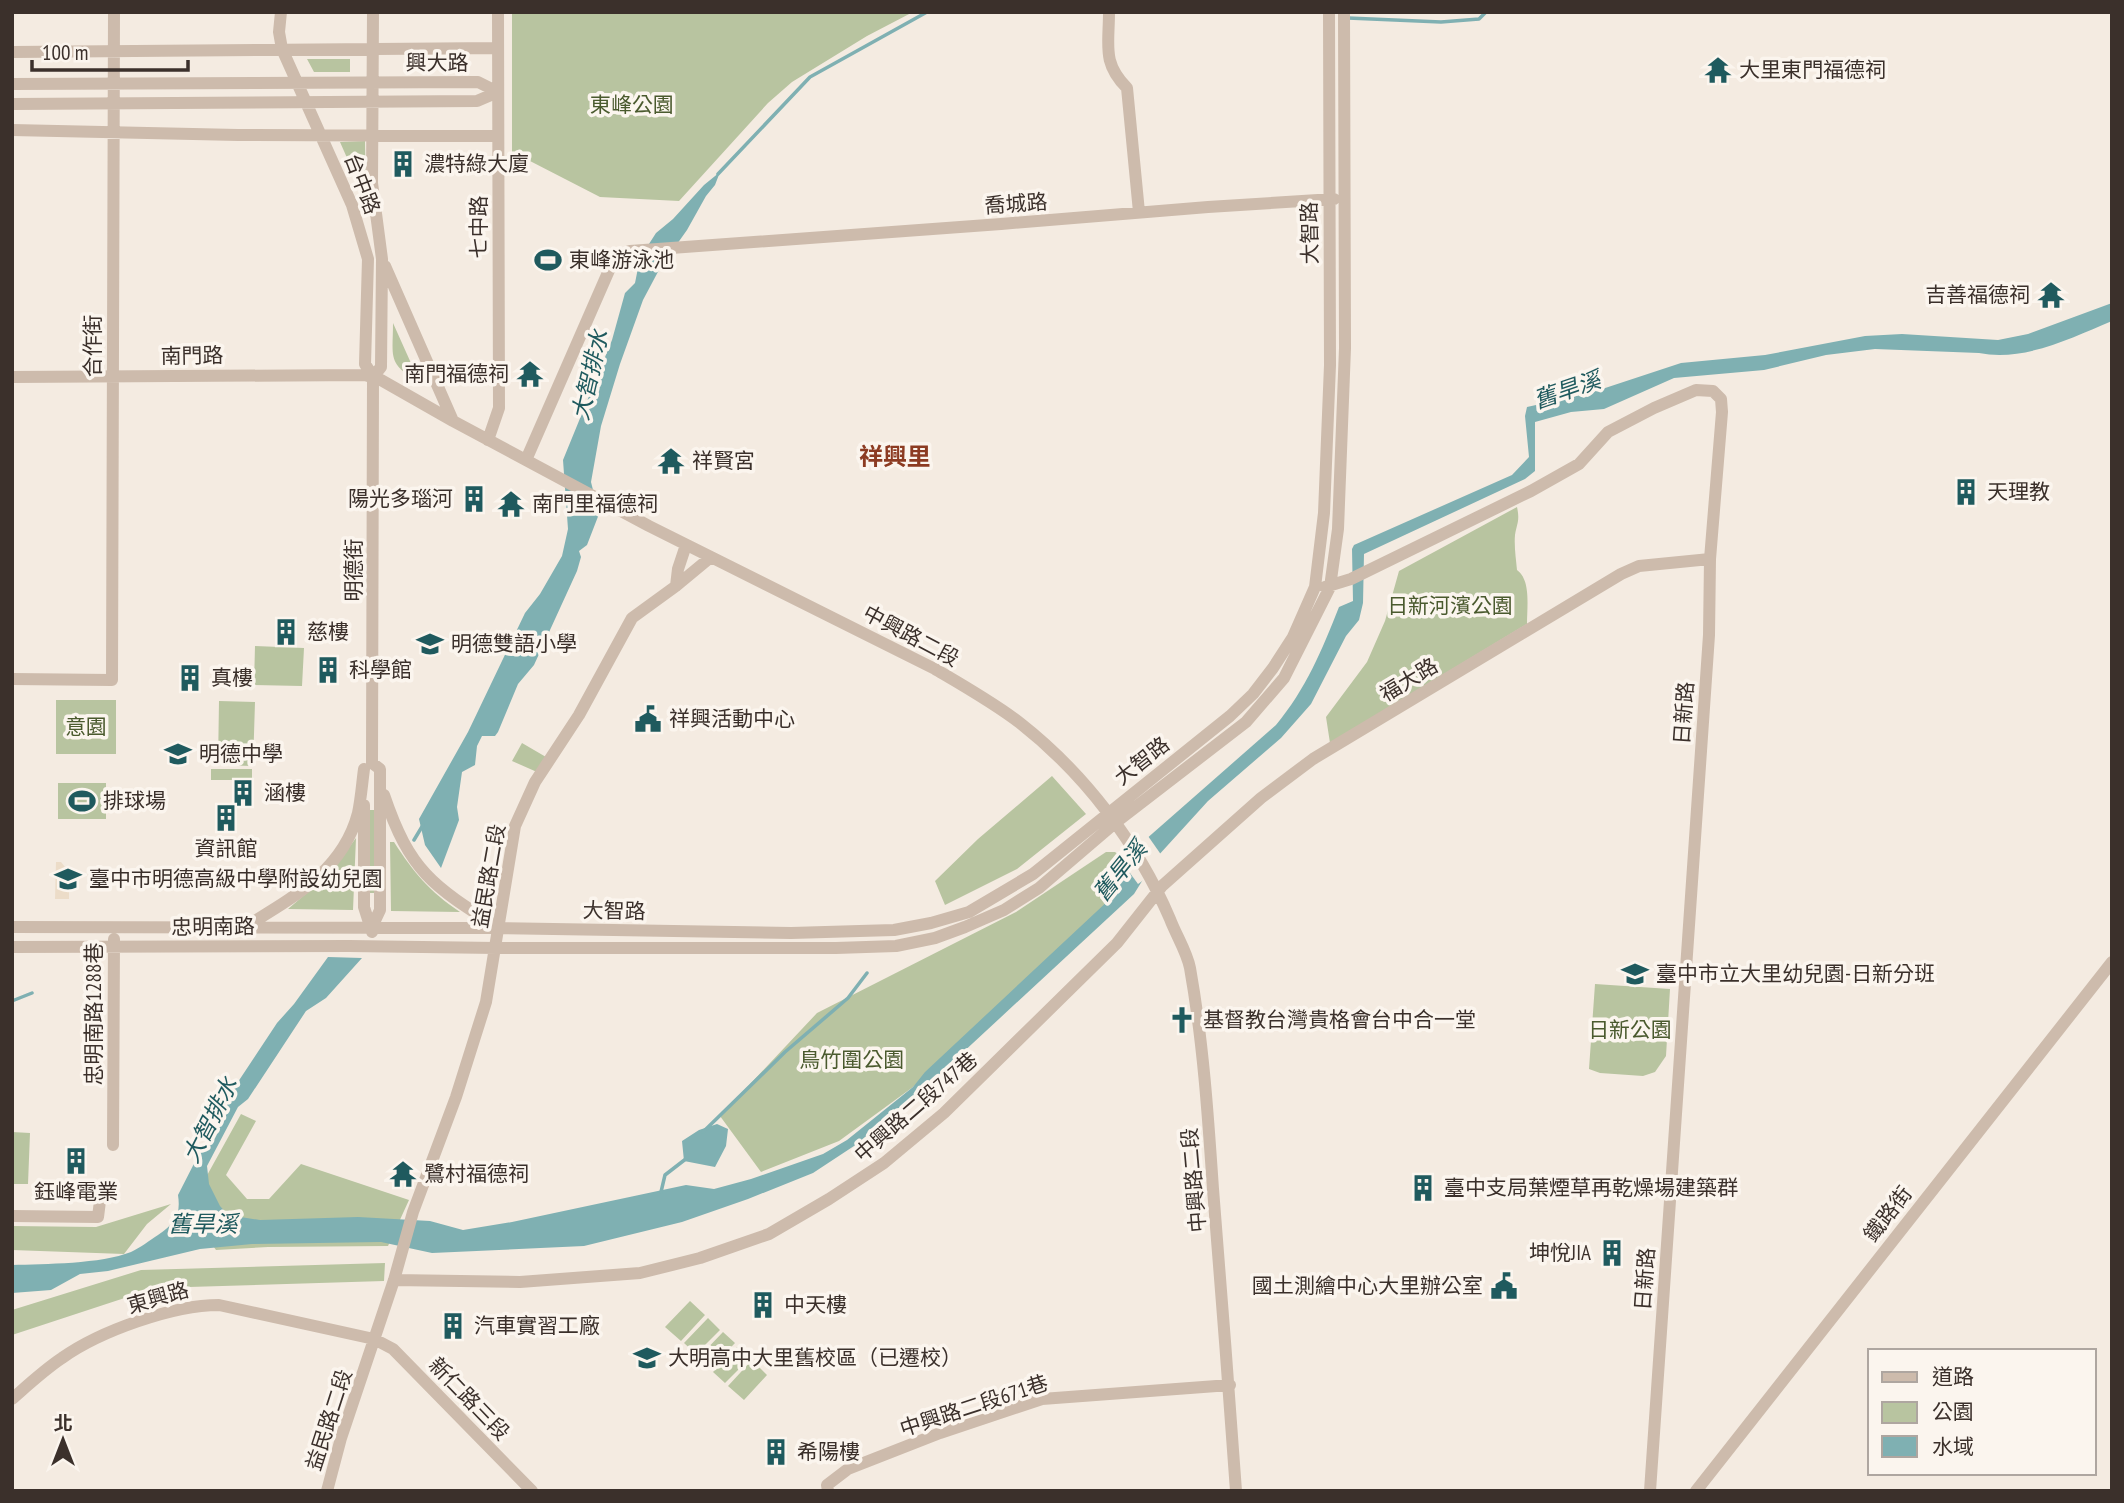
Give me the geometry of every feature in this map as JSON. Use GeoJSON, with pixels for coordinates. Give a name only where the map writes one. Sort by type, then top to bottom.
{"type":"FeatureCollection","features":[{"type":"Feature","properties":{"kind":"street","name":"合作街"},"geometry":{"type":"LineString","coordinates":[[12,679],[112,680],[114,12]]}},
{"type":"Feature","properties":{"kind":"street","name":"台中路"},"geometry":{"type":"LineString","coordinates":[[281,12],[279,32],[282,49],[352,205],[368,259],[365,364],[373,377],[381,367],[382,259],[372,183],[373,12]]}},
{"type":"Feature","properties":{"kind":"street","name":"七中路"},"geometry":{"type":"LineString","coordinates":[[488,440],[499,408],[498,12]]}},
{"type":"Feature","properties":{"kind":"street"},"geometry":{"type":"LineString","coordinates":[[1109,12],[1109,63],[1114,75],[1127,88],[1139,212]]}},
{"type":"Feature","properties":{"kind":"street","name":"大智路"},"geometry":{"type":"LineString","coordinates":[[414,946],[836,948],[909,943],[935,938],[1004,910],[1039,888],[1112,818],[1253,694],[1293,637],[1315,587],[1324,513],[1330,365],[1328,12]]}},
{"type":"Feature","properties":{"kind":"street","name":"大智路"},"geometry":{"type":"LineString","coordinates":[[372,928],[791,933],[907,928],[969,912],[994,898],[1033,874],[1246,722],[1284,678],[1330,587],[1338,529],[1345,348],[1344,12]]}},
{"type":"Feature","properties":{"kind":"street","name":"興大路"},"geometry":{"type":"LineString","coordinates":[[12,52],[498,48]]}},
{"type":"Feature","properties":{"kind":"street","name":"興大路"},"geometry":{"type":"LineString","coordinates":[[12,84],[478,82],[498,92]]}},
{"type":"Feature","properties":{"kind":"street","name":"興大路"},"geometry":{"type":"LineString","coordinates":[[12,104],[477,101],[498,92]]}},
{"type":"Feature","properties":{"kind":"street"},"geometry":{"type":"LineString","coordinates":[[12,130],[322,136],[498,136]]}},
{"type":"Feature","properties":{"kind":"street","name":"喬城路"},"geometry":{"type":"LineString","coordinates":[[531,463],[610,268],[618,255],[630,251],[1343,199]]}},
{"type":"Feature","properties":{"kind":"street","name":"台中路"},"geometry":{"type":"LineString","coordinates":[[382,259],[453,421]]}},
{"type":"Feature","properties":{"kind":"street","name":"南門路"},"geometry":{"type":"LineString","coordinates":[[12,377],[373,377]]}},
{"type":"Feature","properties":{"kind":"street"},"geometry":{"type":"LineString","coordinates":[[373,377],[531,463]]}},
{"type":"Feature","properties":{"kind":"street","name":"明德街"},"geometry":{"type":"LineString","coordinates":[[372,946],[372,928],[364,907],[373,377]]}},
{"type":"Feature","properties":{"kind":"street","name":"日新路"},"geometry":{"type":"LineString","coordinates":[[1315,587],[1330,587],[1351,579],[1531,491],[1579,464],[1608,432],[1683,395],[1706,389],[1713,391],[1721,399],[1710,559],[1709,635],[1650,1491]]}},
{"type":"Feature","properties":{"kind":"street","name":"中興路二段"},"geometry":{"type":"LineString","coordinates":[[531,463],[686,545],[936,669],[973,691],[1020,723],[1058,756],[1112,818],[1158,891],[1189,966],[1203,1055],[1236,1491]]}},
{"type":"Feature","properties":{"kind":"street"},"geometry":{"type":"LineString","coordinates":[[676,586],[686,545]]}},
{"type":"Feature","properties":{"kind":"street","name":"益民路二段"},"geometry":{"type":"LineString","coordinates":[[327,1491],[341,1438],[394,1280],[413,1212],[460,1085],[486,1002],[515,826],[535,782],[579,715],[632,618],[711,557]]}},
{"type":"Feature","properties":{"kind":"street","name":"福大路"},"geometry":{"type":"LineString","coordinates":[[1158,891],[1209,842],[1313,759],[1621,574],[1639,566],[1710,559]]}},
{"type":"Feature","properties":{"kind":"street"},"geometry":{"type":"LineString","coordinates":[[242,928],[309,887],[339,854],[358,812],[368,766]]}},
{"type":"Feature","properties":{"kind":"street","name":"明德街"},"geometry":{"type":"LineString","coordinates":[[368,766],[380,769],[380,911],[372,928]]}},
{"type":"Feature","properties":{"kind":"street"},"geometry":{"type":"LineString","coordinates":[[380,784],[401,839],[430,881],[458,903],[499,928]]}},
{"type":"Feature","properties":{"kind":"street","name":"中興路二段747巷"},"geometry":{"type":"LineString","coordinates":[[394,1280],[492,1284],[640,1273],[700,1260],[769,1234],[830,1199],[884,1163],[952,1105],[1117,943],[1158,891]]}},
{"type":"Feature","properties":{"kind":"street","name":"忠明南路"},"geometry":{"type":"LineString","coordinates":[[12,927],[372,928]]}},
{"type":"Feature","properties":{"kind":"street","name":"忠明南路1288巷"},"geometry":{"type":"LineString","coordinates":[[113,1145],[114,929]]}},
{"type":"Feature","properties":{"kind":"street","name":"忠明南路"},"geometry":{"type":"LineString","coordinates":[[12,947],[414,946]]}},
{"type":"Feature","properties":{"kind":"street","name":"鐵路街"},"geometry":{"type":"LineString","coordinates":[[1696,1491],[2112,962]]}},
{"type":"Feature","properties":{"kind":"street"},"geometry":{"type":"LineString","coordinates":[[12,1216],[99,1217],[100,1201]]}},
{"type":"Feature","properties":{"kind":"street","name":"東興路"},"geometry":{"type":"LineString","coordinates":[[12,1399],[63,1357],[80,1347],[146,1319],[198,1305],[232,1308],[374,1339]]}},
{"type":"Feature","properties":{"kind":"street","name":"新仁路三段"},"geometry":{"type":"LineString","coordinates":[[374,1339],[393,1349],[532,1491]]}},
{"type":"Feature","properties":{"kind":"street","name":"中興路二段671巷"},"geometry":{"type":"LineString","coordinates":[[828,1491],[827,1485],[848,1469],[940,1433],[1042,1399],[1230,1385]]}},
{"type":"Feature","properties":{"kind":"green space","name":"東峰公園"},"geometry":{"type":"Polygon","coordinates":[[[512,12],[913,12],[867,36],[792,82],[768,103],[679,201],[600,197],[530,161],[512,161],[512,12]]]}},
{"type":"Feature","properties":{"kind":"green space"},"geometry":{"type":"Polygon","coordinates":[[[307,59],[350,59],[350,72],[314,72],[307,59]]]}},
{"type":"Feature","properties":{"kind":"green space"},"geometry":{"type":"Polygon","coordinates":[[[365,141],[366,201],[340,142],[365,141]]]}},
{"type":"Feature","properties":{"kind":"green space"},"geometry":{"type":"Polygon","coordinates":[[[393,323],[418,382],[396,364],[393,352],[393,323]]]}},
{"type":"Feature","properties":{"kind":"green space","name":"日新河濱公園"},"geometry":{"type":"Polygon","coordinates":[[[1517,507],[1515,552],[1517,570],[1526,587],[1527,624],[1330,743],[1326,717],[1367,662],[1385,621],[1399,571],[1517,507]]]}},
{"type":"Feature","properties":{"kind":"green space"},"geometry":{"type":"Polygon","coordinates":[[[255,646],[304,648],[302,686],[254,685],[255,646]]]}},
{"type":"Feature","properties":{"kind":"green space","name":"意園"},"geometry":{"type":"Polygon","coordinates":[[[56,700],[116,700],[116,754],[56,754],[56,700]]]}},
{"type":"Feature","properties":{"kind":"green space"},"geometry":{"type":"Polygon","coordinates":[[[219,701],[255,702],[253,766],[218,765],[219,701]]]}},
{"type":"Feature","properties":{"kind":"green space"},"geometry":{"type":"Polygon","coordinates":[[[522,743],[546,757],[537,772],[512,761],[522,743]]]}},
{"type":"Feature","properties":{"kind":"green space"},"geometry":{"type":"Polygon","coordinates":[[[211,769],[252,769],[252,780],[211,780],[211,769]]]}},
{"type":"Feature","properties":{"kind":"green space"},"geometry":{"type":"Polygon","coordinates":[[[1052,776],[1086,814],[1017,869],[945,905],[935,881],[978,839],[1052,776]]]}},
{"type":"Feature","properties":{"kind":"green space","name":"排球場"},"geometry":{"type":"Polygon","coordinates":[[[58,783],[106,783],[106,819],[58,819],[58,783]]]}},
{"type":"Feature","properties":{"kind":"green space"},"geometry":{"type":"Polygon","coordinates":[[[367,810],[378,810],[377,893],[367,893],[367,810]]]}},
{"type":"Feature","properties":{"kind":"green space"},"geometry":{"type":"Polygon","coordinates":[[[356,838],[353,910],[288,909],[329,874],[356,838]]]}},
{"type":"Feature","properties":{"kind":"green space"},"geometry":{"type":"Polygon","coordinates":[[[390,842],[394,842],[431,889],[460,912],[391,911],[390,842]]]}},
{"type":"Feature","properties":{"kind":"green space","name":"鳥竹圍公園"},"geometry":{"type":"Polygon","coordinates":[[[1106,852],[1115,852],[1123,858],[1123,883],[1101,913],[913,1087],[839,1141],[761,1172],[720,1116],[817,1013],[1016,912],[1106,852]]]}},
{"type":"Feature","properties":{"kind":"green space","name":"日新公園"},"geometry":{"type":"Polygon","coordinates":[[[1595,984],[1670,989],[1666,1056],[1655,1072],[1643,1076],[1600,1073],[1589,1069],[1595,984]]]}},
{"type":"Feature","properties":{"kind":"green space"},"geometry":{"type":"Polygon","coordinates":[[[241,1114],[256,1121],[226,1175],[247,1199],[269,1199],[301,1164],[409,1200],[388,1246],[216,1250],[194,1219],[205,1179],[241,1114]]]}},
{"type":"Feature","properties":{"kind":"green space"},"geometry":{"type":"Polygon","coordinates":[[[12,1132],[30,1133],[28,1184],[12,1184],[12,1132]]]}},
{"type":"Feature","properties":{"kind":"green space"},"geometry":{"type":"Polygon","coordinates":[[[171,1204],[147,1224],[124,1254],[12,1250],[12,1226],[96,1227],[171,1204]]]}},
{"type":"Feature","properties":{"kind":"green space"},"geometry":{"type":"Polygon","coordinates":[[[385,1263],[384,1281],[155,1288],[12,1335],[12,1310],[141,1270],[385,1263]]]}},
{"type":"Feature","properties":{"kind":"green space"},"geometry":{"type":"Polygon","coordinates":[[[690,1301],[705,1315],[681,1341],[665,1327],[690,1301]]]}},
{"type":"Feature","properties":{"kind":"green space"},"geometry":{"type":"Polygon","coordinates":[[[708,1318],[720,1330],[696,1354],[684,1343],[708,1318]]]}},
{"type":"Feature","properties":{"kind":"green space"},"geometry":{"type":"Polygon","coordinates":[[[723,1332],[735,1343],[711,1368],[699,1357],[723,1332]]]}},
{"type":"Feature","properties":{"kind":"green space"},"geometry":{"type":"Polygon","coordinates":[[[737,1347],[749,1359],[725,1383],[713,1372],[737,1347]]]}},
{"type":"Feature","properties":{"kind":"green space"},"geometry":{"type":"Polygon","coordinates":[[[752,1360],[767,1375],[744,1400],[728,1386],[752,1360]]]}},
{"type":"Feature","properties":{"kind":"shaded area"},"geometry":{"type":"Polygon","coordinates":[[[56,862],[61,862],[69,872],[69,899],[55,899],[56,862]]]}},
{"type":"Feature","properties":{"kind":"water"},"geometry":{"type":"Polygon","coordinates":[[[720,172],[715,185],[660,268],[643,300],[601,426],[591,482],[599,514],[587,545],[579,551],[581,557],[577,571],[534,665],[518,684],[498,732],[495,736],[482,736],[477,746],[475,765],[462,772],[457,807],[459,820],[441,868],[425,845],[419,819],[468,732],[525,613],[540,594],[562,556],[568,529],[563,460],[612,340],[625,293],[635,283],[640,258],[656,233],[720,172]]]}},
{"type":"Feature","properties":{"kind":"water","name":"舊旱溪"},"geometry":{"type":"Polygon","coordinates":[[[2112,303],[2112,321],[2064,341],[2030,351],[1996,355],[1875,349],[1826,355],[1764,370],[1674,378],[1604,409],[1571,412],[1535,422],[1535,471],[1525,479],[1364,554],[1363,603],[1359,620],[1346,636],[1311,704],[1281,738],[1208,801],[1157,857],[1134,894],[919,1093],[854,1146],[813,1173],[682,1222],[584,1246],[432,1253],[381,1242],[252,1244],[200,1249],[108,1271],[80,1274],[51,1290],[12,1293],[12,1265],[73,1263],[119,1256],[138,1248],[169,1226],[176,1218],[179,1208],[178,1195],[228,1097],[277,1023],[328,957],[362,958],[326,998],[306,1011],[248,1099],[238,1107],[207,1166],[209,1184],[220,1206],[228,1215],[260,1220],[358,1217],[430,1221],[463,1230],[686,1185],[714,1189],[823,1154],[847,1140],[913,1087],[925,1072],[1111,898],[1120,862],[1276,725],[1305,683],[1339,607],[1353,601],[1354,545],[1512,475],[1529,457],[1525,416],[1527,407],[1590,393],[1681,363],[1765,355],[1865,336],[1902,334],[1998,340],[2028,334],[2112,303]]]}},
{"type":"Feature","properties":{"kind":"water"},"geometry":{"type":"Polygon","coordinates":[[[717,1124],[728,1129],[726,1146],[715,1167],[684,1161],[682,1141],[699,1130],[717,1124]]]}},
{"type":"Feature","properties":{"kind":"pier"},"geometry":{"type":"Polygon","coordinates":[[[1148,836],[1162,856],[1148,877],[1138,884],[1119,858],[1148,836]]]}},
{"type":"Feature","properties":{"kind":"waterway","name":"大智排水"},"geometry":{"type":"LineString","coordinates":[[718,174],[810,77],[927,12]]}},
{"type":"Feature","properties":{"kind":"waterway"},"geometry":{"type":"LineString","coordinates":[[1348,18],[1441,22],[1479,19],[1486,12]]}},
{"type":"Feature","properties":{"kind":"waterway","name":"大智排水"},"geometry":{"type":"LineString","coordinates":[[414,840],[423,825]]}},
{"type":"Feature","properties":{"kind":"waterway"},"geometry":{"type":"LineString","coordinates":[[703,1132],[785,1052],[848,998],[867,973]]}},
{"type":"Feature","properties":{"kind":"waterway"},"geometry":{"type":"LineString","coordinates":[[12,1001],[32,993]]}},
{"type":"Feature","properties":{"kind":"waterway"},"geometry":{"type":"LineString","coordinates":[[661,1192],[665,1175],[687,1158]]}},
{"type":"Feature","properties":{"kind":"place","name":"大里東門福德祠"},"geometry":{"type":"Point","coordinates":[1718,70]}},
{"type":"Feature","properties":{"kind":"place","name":"濃特綠大廈"},"geometry":{"type":"Point","coordinates":[403,164]}},
{"type":"Feature","properties":{"kind":"place","name":"東峰游泳池"},"geometry":{"type":"Point","coordinates":[548,260]}},
{"type":"Feature","properties":{"kind":"place","name":"吉善福德祠"},"geometry":{"type":"Point","coordinates":[2051,295]}},
{"type":"Feature","properties":{"kind":"place","name":"南門福德祠"},"geometry":{"type":"Point","coordinates":[530,374]}},
{"type":"Feature","properties":{"kind":"place","name":"祥賢宮"},"geometry":{"type":"Point","coordinates":[671,461]}},
{"type":"Feature","properties":{"kind":"place","name":"天理教"},"geometry":{"type":"Point","coordinates":[1966,492]}},
{"type":"Feature","properties":{"kind":"place","name":"陽光多瑙河"},"geometry":{"type":"Point","coordinates":[474,499]}},
{"type":"Feature","properties":{"kind":"place","name":"南門里福德祠"},"geometry":{"type":"Point","coordinates":[511,504]}},
{"type":"Feature","properties":{"kind":"place","name":"慈樓"},"geometry":{"type":"Point","coordinates":[286,632]}},
{"type":"Feature","properties":{"kind":"place","name":"明德雙語小學"},"geometry":{"type":"Point","coordinates":[430,644]}},
{"type":"Feature","properties":{"kind":"place","name":"科學館"},"geometry":{"type":"Point","coordinates":[328,670]}},
{"type":"Feature","properties":{"kind":"place","name":"真樓"},"geometry":{"type":"Point","coordinates":[190,678]}},
{"type":"Feature","properties":{"kind":"place","name":"祥興活動中心"},"geometry":{"type":"Point","coordinates":[648,719]}},
{"type":"Feature","properties":{"kind":"place","name":"明德中學"},"geometry":{"type":"Point","coordinates":[178,754]}},
{"type":"Feature","properties":{"kind":"place","name":"涵樓"},"geometry":{"type":"Point","coordinates":[243,793]}},
{"type":"Feature","properties":{"kind":"place","name":"排球場"},"geometry":{"type":"Point","coordinates":[82,801]}},
{"type":"Feature","properties":{"kind":"place","name":"資訊館"},"geometry":{"type":"Point","coordinates":[226,818]}},
{"type":"Feature","properties":{"kind":"place","name":"臺中市明德高級中學附設幼兒園"},"geometry":{"type":"Point","coordinates":[68,879]}},
{"type":"Feature","properties":{"kind":"place","name":"臺中市立大里幼兒園-日新分班"},"geometry":{"type":"Point","coordinates":[1635,974]}},
{"type":"Feature","properties":{"kind":"place","name":"基督教台灣貴格會台中合一堂"},"geometry":{"type":"Point","coordinates":[1182,1020]}},
{"type":"Feature","properties":{"kind":"place","name":"鈺峰電業"},"geometry":{"type":"Point","coordinates":[76,1161]}},
{"type":"Feature","properties":{"kind":"place","name":"鷺村福德祠"},"geometry":{"type":"Point","coordinates":[403,1174]}},
{"type":"Feature","properties":{"kind":"place","name":"臺中支局葉煙草再乾燥場建築群"},"geometry":{"type":"Point","coordinates":[1423,1188]}},
{"type":"Feature","properties":{"kind":"place","name":"坤悅JIA"},"geometry":{"type":"Point","coordinates":[1612,1253]}},
{"type":"Feature","properties":{"kind":"place","name":"國土測繪中心大里辦公室"},"geometry":{"type":"Point","coordinates":[1504,1286]}},
{"type":"Feature","properties":{"kind":"place","name":"中天樓"},"geometry":{"type":"Point","coordinates":[763,1305]}},
{"type":"Feature","properties":{"kind":"place","name":"汽車實習工廠"},"geometry":{"type":"Point","coordinates":[453,1326]}},
{"type":"Feature","properties":{"kind":"place","name":"大明高中大里舊校區（已遷校）"},"geometry":{"type":"Point","coordinates":[647,1358]}},
{"type":"Feature","properties":{"kind":"place","name":"希陽樓"},"geometry":{"type":"Point","coordinates":[776,1452]}},
{"type":"Feature","properties":{"kind":"district","name":"祥興里"},"geometry":{"type":"Point","coordinates":[895,457]}}]}
